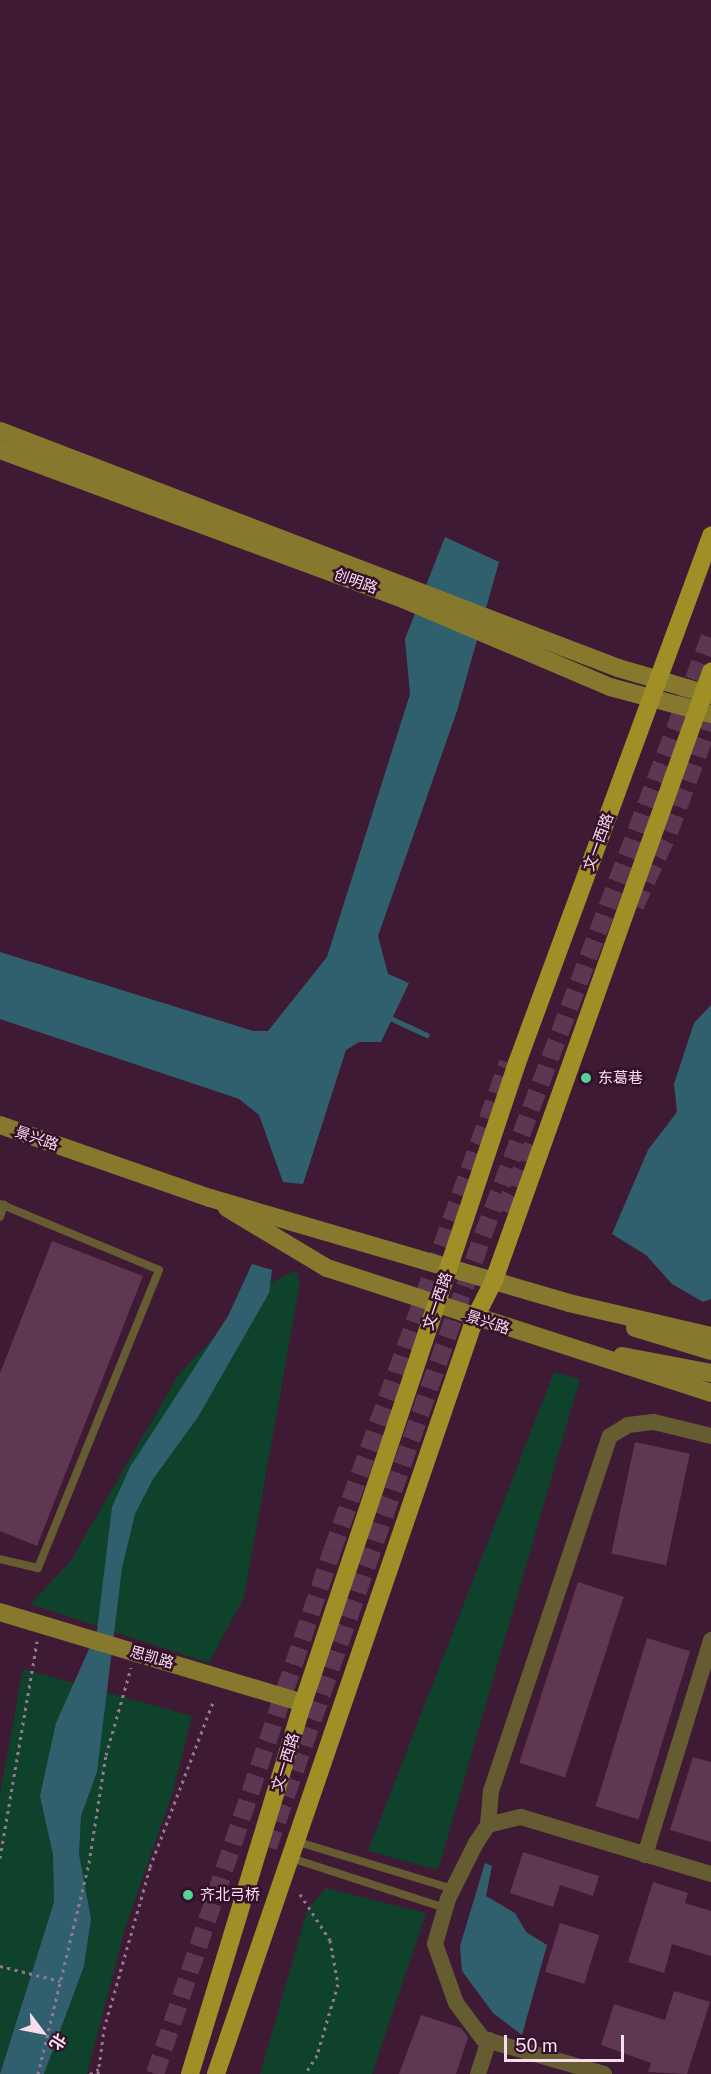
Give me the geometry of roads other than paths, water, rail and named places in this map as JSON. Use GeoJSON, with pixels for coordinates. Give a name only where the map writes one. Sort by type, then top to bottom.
{"type":"FeatureCollection","features":[{"type":"Feature","properties":{"kind":"main road","name":"文一西路"},"geometry":{"type":"LineString","coordinates":[[190,2074],[303,1703],[516,1063],[711,536]]}},
{"type":"Feature","properties":{"kind":"main road","name":"文一西路"},"geometry":{"type":"LineString","coordinates":[[216,2074],[290,1848],[475,1318],[494,1280],[704,712],[711,672]]}},
{"type":"Feature","properties":{"kind":"street","name":"创明路"},"geometry":{"type":"LineString","coordinates":[[1,438],[495,627],[658,680],[708,692]]}},
{"type":"Feature","properties":{"kind":"street","name":"创明路"},"geometry":{"type":"LineString","coordinates":[[495,627],[610,687],[704,712]]}},
{"type":"Feature","properties":{"kind":"street","name":"景兴路"},"geometry":{"type":"LineString","coordinates":[[0,1125],[210,1198],[449,1266],[569,1303],[711,1336]]}},
{"type":"Feature","properties":{"kind":"street","name":"景兴路"},"geometry":{"type":"LineString","coordinates":[[210,1198],[327,1268],[711,1393]]}},
{"type":"Feature","properties":{"kind":"street"},"geometry":{"type":"LineString","coordinates":[[569,1303],[711,1351]]}},
{"type":"Feature","properties":{"kind":"street"},"geometry":{"type":"LineString","coordinates":[[561,1346],[711,1374]]}},
{"type":"Feature","properties":{"kind":"street"},"geometry":{"type":"LineString","coordinates":[[604,2074],[489,2040],[456,2003],[435,1944],[453,1889],[488,1825],[491,1791],[610,1436],[628,1425],[654,1422],[711,1436]]}},
{"type":"Feature","properties":{"kind":"street","name":"思凯路"},"geometry":{"type":"LineString","coordinates":[[0,1612],[303,1703]]}},
{"type":"Feature","properties":{"kind":"street"},"geometry":{"type":"LineString","coordinates":[[645,1855],[711,1640]]}},
{"type":"Feature","properties":{"kind":"street"},"geometry":{"type":"LineString","coordinates":[[488,1825],[521,1817],[711,1874]]}},
{"type":"Feature","properties":{"kind":"street"},"geometry":{"type":"LineString","coordinates":[[478,2074],[489,2040]]}},
{"type":"Feature","properties":{"kind":"lane"},"geometry":{"type":"LineString","coordinates":[[0,1216],[2,1204],[159,1270],[38,1568],[0,1559]]}},
{"type":"Feature","properties":{"kind":"lane"},"geometry":{"type":"LineString","coordinates":[[290,1848],[453,1889]]}},
{"type":"Feature","properties":{"kind":"lane"},"geometry":{"type":"LineString","coordinates":[[290,1848],[445,1908]]}},
{"type":"Feature","properties":{"kind":"water"},"geometry":{"type":"Polygon","coordinates":[[[445,537],[499,562],[457,711],[378,936],[388,974],[409,983],[381,1042],[359,1042],[346,1050],[303,1184],[283,1182],[259,1115],[239,1099],[0,1019],[0,952],[253,1031],[268,1031],[327,957],[410,694],[405,639],[445,537]]]}},
{"type":"Feature","properties":{"kind":"water"},"geometry":{"type":"Polygon","coordinates":[[[711,1005],[711,1299],[703,1302],[672,1284],[646,1255],[612,1234],[648,1150],[677,1112],[674,1084],[694,1023],[711,1005]]]}},
{"type":"Feature","properties":{"kind":"water"},"geometry":{"type":"Polygon","coordinates":[[[252,1264],[272,1270],[269,1293],[198,1417],[153,1479],[135,1514],[122,1568],[97,1772],[81,1816],[79,1854],[91,1919],[84,1966],[44,2074],[0,2074],[54,1902],[53,1855],[40,1796],[56,1723],[97,1631],[112,1507],[130,1467],[228,1316],[252,1264]]]}},
{"type":"Feature","properties":{"kind":"water"},"geometry":{"type":"Polygon","coordinates":[[[485,1863],[492,1866],[486,1896],[515,1913],[526,1932],[547,1945],[522,2035],[493,2013],[462,1971],[460,1946],[485,1863]]]}},
{"type":"Feature","properties":{"kind":"waterway"},"geometry":{"type":"LineString","coordinates":[[386,1016],[427,1035]]}},
{"type":"Feature","properties":{"kind":"tunnel"},"geometry":{"type":"LineString","coordinates":[[268,1847],[483,1235],[711,634]]}},
{"type":"Feature","properties":{"kind":"tunnel"},"geometry":{"type":"LineString","coordinates":[[635,906],[669,832],[711,719]]}},
{"type":"Feature","properties":{"kind":"tunnel"},"geometry":{"type":"LineString","coordinates":[[155,2074],[332,1551],[508,1063]]}},
{"type":"Feature","properties":{"kind":"tunnel"},"geometry":{"type":"LineString","coordinates":[[503,1211],[534,1143]]}},
{"type":"Feature","properties":{"kind":"place","name":"东葛巷"},"geometry":{"type":"Point","coordinates":[586,1078]}},
{"type":"Feature","properties":{"kind":"place","name":"齐北弓桥"},"geometry":{"type":"Point","coordinates":[188,1895]}}]}
